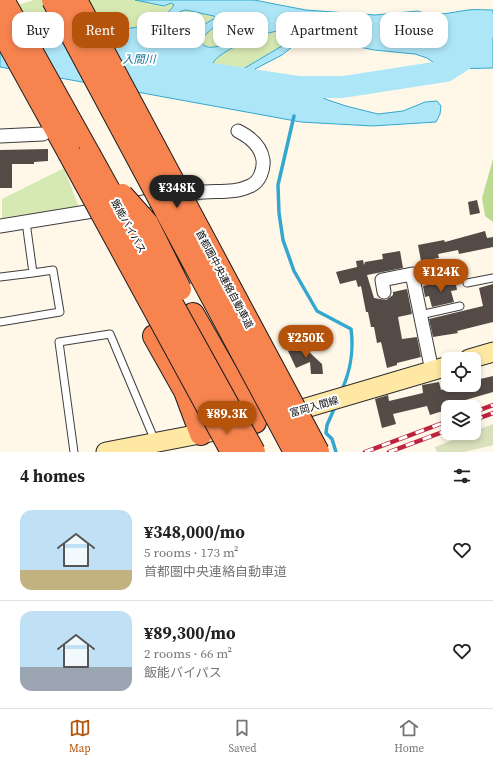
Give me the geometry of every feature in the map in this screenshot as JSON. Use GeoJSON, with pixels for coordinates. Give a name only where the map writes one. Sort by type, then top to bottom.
{"type":"FeatureCollection","features":[{"type":"Feature","properties":{"kind":"highway","name":"飯能バイパス"},"geometry":{"type":"LineString","coordinates":[[3,0],[83,161],[232,452]]}},
{"type":"Feature","properties":{"kind":"highway","name":"首都圏中央連絡自動車道"},"geometry":{"type":"LineString","coordinates":[[53,0],[295,452]]}},
{"type":"Feature","properties":{"kind":"highway","name":"首都圏中央連絡自動車道"},"geometry":{"type":"LineString","coordinates":[[76,0],[318,452]]}},
{"type":"Feature","properties":{"kind":"highway","name":"飯能バイパス"},"geometry":{"type":"LineString","coordinates":[[0,28],[83,161],[254,452]]}},
{"type":"Feature","properties":{"kind":"highway"},"geometry":{"type":"LineString","coordinates":[[83,161],[147,223],[251,423]]}},
{"type":"Feature","properties":{"kind":"highway"},"geometry":{"type":"LineString","coordinates":[[83,161],[94,225],[185,391],[201,434]]}},
{"type":"Feature","properties":{"kind":"main road"},"geometry":{"type":"LineString","coordinates":[[481,356],[493,352]]}},
{"type":"Feature","properties":{"kind":"main road","name":"富岡入間線"},"geometry":{"type":"LineString","coordinates":[[106,452],[251,423],[347,397],[440,368]]}},
{"type":"Feature","properties":{"kind":"street"},"geometry":{"type":"LineString","coordinates":[[0,226],[197,193],[238,190],[251,186],[257,181],[262,171],[263,159],[257,146],[249,137],[238,131]]}},
{"type":"Feature","properties":{"kind":"street"},"geometry":{"type":"LineString","coordinates":[[0,136],[43,134]]}},
{"type":"Feature","properties":{"kind":"street"},"geometry":{"type":"LineString","coordinates":[[384,292],[382,280],[412,274],[420,315],[440,368]]}},
{"type":"Feature","properties":{"kind":"street"},"geometry":{"type":"LineString","coordinates":[[226,452],[247,433],[251,423]]}},
{"type":"Feature","properties":{"kind":"lane"},"geometry":{"type":"LineString","coordinates":[[26,222],[33,273]]}},
{"type":"Feature","properties":{"kind":"lane"},"geometry":{"type":"LineString","coordinates":[[0,277],[53,270],[60,312],[0,322]]}},
{"type":"Feature","properties":{"kind":"lane"},"geometry":{"type":"LineString","coordinates":[[467,284],[493,278]]}},
{"type":"Feature","properties":{"kind":"lane"},"geometry":{"type":"LineString","coordinates":[[420,315],[460,306]]}},
{"type":"Feature","properties":{"kind":"lane"},"geometry":{"type":"LineString","coordinates":[[74,452],[59,342],[110,334],[156,442]]}},
{"type":"Feature","properties":{"kind":"green space"},"geometry":{"type":"Polygon","coordinates":[[[34,0],[135,0],[164,6],[171,3],[174,5],[168,12],[137,12],[137,27],[129,29],[129,12],[72,12],[72,27],[64,26],[64,12],[12,12],[12,21],[5,20],[17,5],[34,0]]]}},
{"type":"Feature","properties":{"kind":"green space"},"geometry":{"type":"Polygon","coordinates":[[[186,10],[195,12],[180,12],[186,10]]]}},
{"type":"Feature","properties":{"kind":"green space"},"geometry":{"type":"Polygon","coordinates":[[[205,14],[213,16],[213,19],[205,24],[205,14]]]}},
{"type":"Feature","properties":{"kind":"green space"},"geometry":{"type":"Polygon","coordinates":[[[213,28],[213,47],[205,45],[205,35],[213,28]]]}},
{"type":"Feature","properties":{"kind":"green space"},"geometry":{"type":"Polygon","coordinates":[[[276,32],[276,48],[279,48],[228,78],[211,78],[208,74],[215,60],[232,48],[268,48],[268,33],[276,32]]]}},
{"type":"Feature","properties":{"kind":"green space"},"geometry":{"type":"Polygon","coordinates":[[[493,159],[493,222],[485,216],[482,198],[493,159]]]}},
{"type":"Feature","properties":{"kind":"green space"},"geometry":{"type":"Polygon","coordinates":[[[64,168],[80,210],[2,221],[2,199],[64,168]]]}},
{"type":"Feature","properties":{"kind":"green space"},"geometry":{"type":"Polygon","coordinates":[[[493,424],[493,445],[464,452],[437,452],[435,447],[453,440],[481,440],[481,429],[493,424]]]}},
{"type":"Feature","properties":{"kind":"water","name":"入間川"},"geometry":{"type":"Polygon","coordinates":[[[135,0],[254,0],[306,10],[334,12],[276,12],[276,32],[268,33],[268,12],[213,12],[213,16],[205,14],[205,12],[186,10],[180,12],[168,12],[174,5],[171,3],[164,6],[135,0]]]}},
{"type":"Feature","properties":{"kind":"water","name":"入間川"},"geometry":{"type":"Polygon","coordinates":[[[471,10],[493,10],[493,68],[443,69],[427,58],[415,54],[364,48],[372,48],[372,15],[380,15],[380,48],[448,48],[448,13],[471,10]]]}},
{"type":"Feature","properties":{"kind":"water","name":"入間川"},"geometry":{"type":"Polygon","coordinates":[[[0,19],[12,21],[12,48],[64,48],[64,25],[72,26],[72,48],[129,48],[129,28],[137,27],[137,48],[205,48],[205,45],[213,48],[232,48],[215,60],[208,74],[211,78],[228,78],[279,48],[291,48],[282,55],[255,69],[261,75],[290,83],[328,100],[378,114],[403,111],[425,102],[437,101],[441,106],[440,114],[436,122],[372,126],[301,122],[0,67],[0,19]]]}},
{"type":"Feature","properties":{"kind":"water","name":"入間川"},"geometry":{"type":"Polygon","coordinates":[[[213,19],[213,28],[205,35],[205,24],[213,19]]]}},
{"type":"Feature","properties":{"kind":"building"},"geometry":{"type":"Polygon","coordinates":[[[48,149],[48,161],[34,162],[34,164],[12,164],[12,188],[0,188],[0,150],[48,149]]]}},
{"type":"Feature","properties":{"kind":"building"},"geometry":{"type":"Polygon","coordinates":[[[477,200],[480,213],[470,215],[468,202],[477,200]]]}},
{"type":"Feature","properties":{"kind":"building"},"geometry":{"type":"Polygon","coordinates":[[[485,231],[487,238],[493,237],[493,247],[459,254],[458,250],[438,254],[439,258],[421,261],[418,245],[444,240],[445,242],[485,231]]]}},
{"type":"Feature","properties":{"kind":"building"},"geometry":{"type":"Polygon","coordinates":[[[400,251],[403,268],[367,275],[374,298],[386,300],[393,295],[393,292],[407,289],[412,314],[398,317],[402,339],[417,337],[421,357],[397,363],[397,365],[387,368],[381,342],[377,343],[374,327],[371,327],[368,312],[366,312],[361,286],[358,287],[356,280],[340,284],[336,272],[357,267],[356,261],[363,260],[364,265],[365,262],[383,259],[382,254],[400,251]]]}},
{"type":"Feature","properties":{"kind":"building"},"geometry":{"type":"Polygon","coordinates":[[[455,279],[457,290],[451,291],[454,302],[432,307],[429,296],[425,297],[423,286],[455,279]]]}},
{"type":"Feature","properties":{"kind":"building"},"geometry":{"type":"Polygon","coordinates":[[[493,284],[493,322],[457,331],[458,333],[433,337],[429,319],[483,306],[479,288],[493,284]]]}},
{"type":"Feature","properties":{"kind":"building"},"geometry":{"type":"Polygon","coordinates":[[[304,343],[308,351],[322,364],[323,374],[311,374],[310,362],[296,368],[288,351],[304,343]]]}},
{"type":"Feature","properties":{"kind":"building"},"geometry":{"type":"Polygon","coordinates":[[[493,376],[493,392],[466,400],[441,400],[441,412],[430,415],[427,406],[393,414],[396,424],[382,428],[375,399],[388,395],[389,401],[423,393],[422,385],[439,382],[441,392],[481,392],[481,379],[493,376]]]}},
{"type":"Feature","properties":{"kind":"waterway","name":"入間川"},"geometry":{"type":"LineString","coordinates":[[179,69],[298,87],[343,87],[446,71],[466,58],[472,35],[493,25]]}},
{"type":"Feature","properties":{"kind":"waterway"},"geometry":{"type":"LineString","coordinates":[[294,116],[278,185],[279,213],[283,240],[294,271],[317,311],[351,329],[351,360],[348,375],[342,390]]}},
{"type":"Feature","properties":{"kind":"waterway"},"geometry":{"type":"LineString","coordinates":[[335,407],[327,425],[326,433],[332,439],[336,452]]}},
{"type":"Feature","properties":{"kind":"railway"},"geometry":{"type":"LineString","coordinates":[[481,409],[493,405]]}},
{"type":"Feature","properties":{"kind":"railway"},"geometry":{"type":"LineString","coordinates":[[481,417],[493,413]]}},
{"type":"Feature","properties":{"kind":"railway"},"geometry":{"type":"LineString","coordinates":[[365,452],[441,424]]}},
{"type":"Feature","properties":{"kind":"railway"},"geometry":{"type":"LineString","coordinates":[[389,452],[441,433]]}}]}
